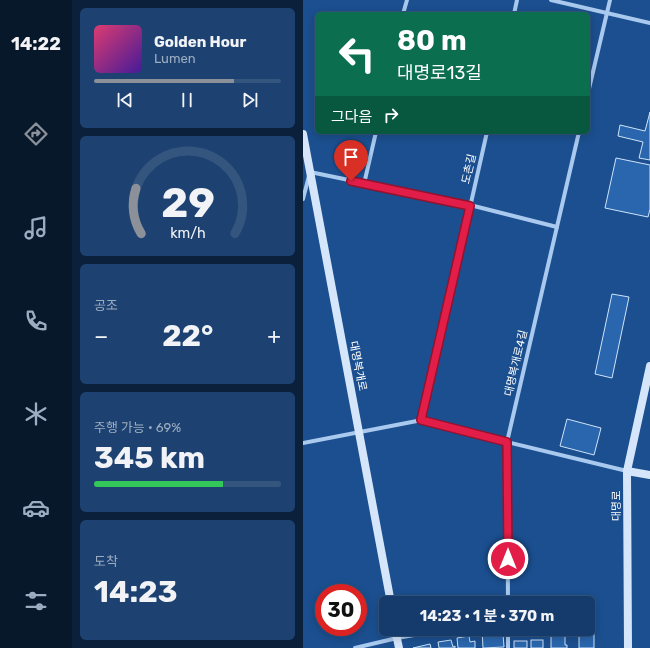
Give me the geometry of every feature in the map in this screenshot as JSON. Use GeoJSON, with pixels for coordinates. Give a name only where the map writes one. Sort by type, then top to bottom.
{"type":"FeatureCollection","features":[{"type":"Feature","properties":{"kind":"main road","name":"대명복개로"},"geometry":{"type":"LineString","coordinates":[[303,134],[390,596]]}},
{"type":"Feature","properties":{"kind":"main road","name":"대명로"},"geometry":{"type":"LineString","coordinates":[[628,648],[627,471],[650,366]]}},
{"type":"Feature","properties":{"kind":"main road"},"geometry":{"type":"LineString","coordinates":[[627,471],[650,476]]}},
{"type":"Feature","properties":{"kind":"main road"},"geometry":{"type":"LineString","coordinates":[[397,638],[399,648]]}},
{"type":"Feature","properties":{"kind":"street"},"geometry":{"type":"LineString","coordinates":[[404,12],[407,0]]}},
{"type":"Feature","properties":{"kind":"street"},"geometry":{"type":"LineString","coordinates":[[514,12],[517,0]]}},
{"type":"Feature","properties":{"kind":"street"},"geometry":{"type":"LineString","coordinates":[[551,0],[650,23]]}},
{"type":"Feature","properties":{"kind":"street"},"geometry":{"type":"LineString","coordinates":[[590,85],[610,0]]}},
{"type":"Feature","properties":{"kind":"street"},"geometry":{"type":"LineString","coordinates":[[364,184],[376,134]]}},
{"type":"Feature","properties":{"kind":"street","name":"도촌길"},"geometry":{"type":"LineString","coordinates":[[421,420],[487,134]]}},
{"type":"Feature","properties":{"kind":"street","name":"대명복개로4길"},"geometry":{"type":"LineString","coordinates":[[508,596],[507,442],[579,134]]}},
{"type":"Feature","properties":{"kind":"street"},"geometry":{"type":"LineString","coordinates":[[303,199],[310,172],[470,206],[557,227]]}},
{"type":"Feature","properties":{"kind":"street"},"geometry":{"type":"LineString","coordinates":[[303,443],[421,420],[627,471]]}},
{"type":"Feature","properties":{"kind":"street"},"geometry":{"type":"LineString","coordinates":[[355,648],[408,636]]}},
{"type":"Feature","properties":{"kind":"street"},"geometry":{"type":"LineString","coordinates":[[508,636],[508,648]]}},
{"type":"Feature","properties":{"kind":"building"},"geometry":{"type":"Polygon","coordinates":[[[650,112],[650,160],[639,158],[643,142],[618,136],[620,125],[645,131],[650,112]]]}},
{"type":"Feature","properties":{"kind":"building"},"geometry":{"type":"Polygon","coordinates":[[[616,158],[650,165],[650,209],[648,217],[605,208],[616,158]]]}},
{"type":"Feature","properties":{"kind":"building"},"geometry":{"type":"Polygon","coordinates":[[[612,294],[629,297],[612,378],[595,374],[612,294]]]}},
{"type":"Feature","properties":{"kind":"building"},"geometry":{"type":"Polygon","coordinates":[[[567,419],[601,428],[594,455],[560,446],[567,419]]]}},
{"type":"Feature","properties":{"kind":"building"},"geometry":{"type":"Polygon","coordinates":[[[469,636],[470,642],[475,641],[475,648],[458,648],[457,638],[469,636]]]}},
{"type":"Feature","properties":{"kind":"building"},"geometry":{"type":"Polygon","coordinates":[[[482,636],[503,636],[504,647],[483,648],[482,636]]]}},
{"type":"Feature","properties":{"kind":"building"},"geometry":{"type":"Polygon","coordinates":[[[551,636],[565,636],[565,645],[567,645],[567,648],[551,648],[551,636]]]}},
{"type":"Feature","properties":{"kind":"building"},"geometry":{"type":"Polygon","coordinates":[[[579,636],[594,636],[594,648],[579,648],[579,636]]]}},
{"type":"Feature","properties":{"kind":"building"},"geometry":{"type":"Polygon","coordinates":[[[451,640],[453,647],[455,646],[455,648],[439,648],[438,642],[451,640]]]}},
{"type":"Feature","properties":{"kind":"building"},"geometry":{"type":"Polygon","coordinates":[[[531,640],[543,640],[543,648],[531,648],[531,640]]]}},
{"type":"Feature","properties":{"kind":"building"},"geometry":{"type":"Polygon","coordinates":[[[514,641],[527,641],[527,648],[514,648],[514,641]]]}},
{"type":"Feature","properties":{"kind":"building"},"geometry":{"type":"Polygon","coordinates":[[[430,644],[431,648],[413,648],[430,644]]]}},
{"type":"Feature","properties":{"kind":"route"},"geometry":{"type":"LineString","coordinates":[[351,181],[470,206],[421,420],[507,442],[508,559]]}}]}
